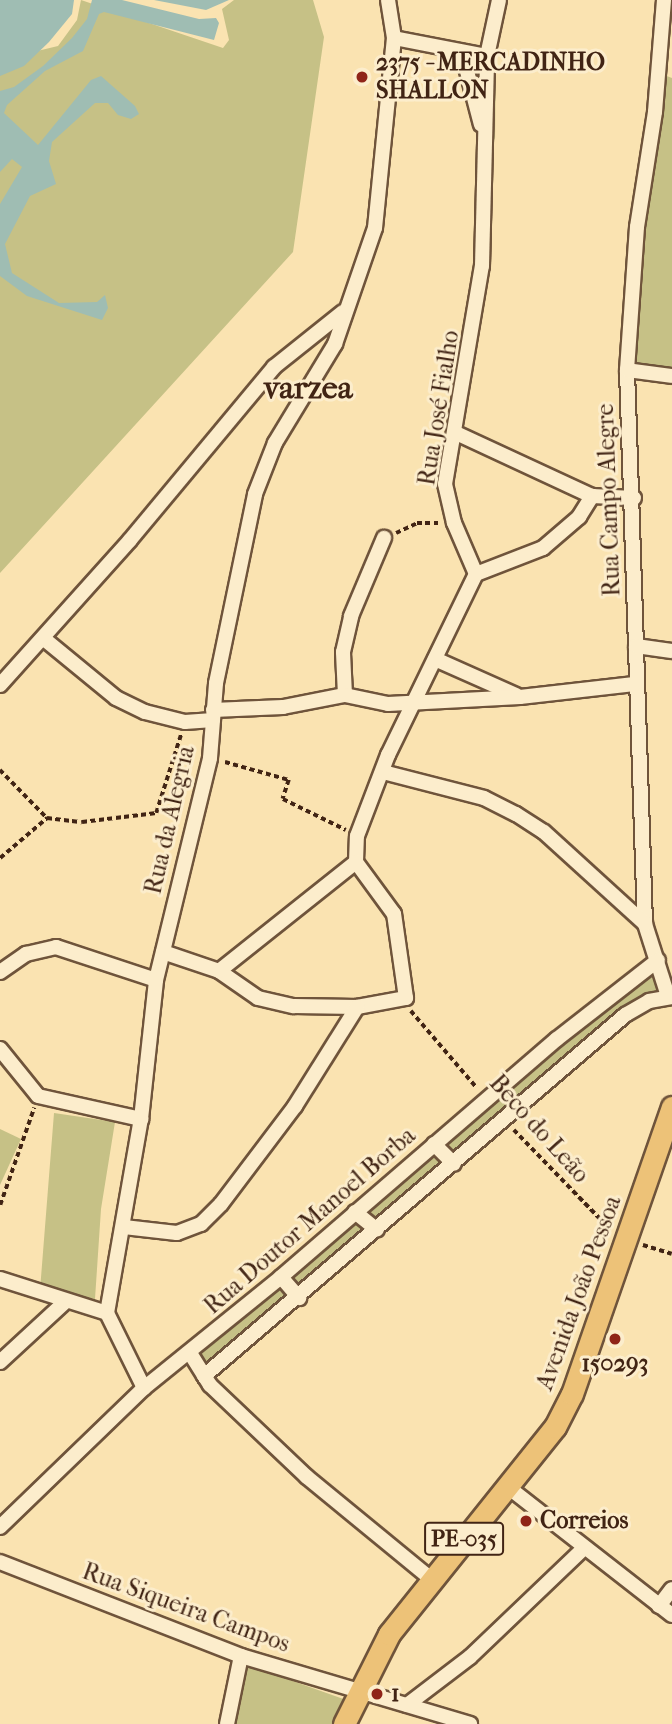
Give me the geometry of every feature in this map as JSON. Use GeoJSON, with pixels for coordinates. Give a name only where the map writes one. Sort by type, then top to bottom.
{"type":"FeatureCollection","features":[{"type":"Feature","properties":{"kind":"main road","name":"Avenida João Pessoa"},"geometry":{"type":"LineString","coordinates":[[344,1724],[357,1692],[389,1634],[431,1578],[555,1427],[572,1394],[629,1241],[672,1107]]}},
{"type":"Feature","properties":{"kind":"street","name":"Rua da Alegria"},"geometry":{"type":"LineString","coordinates":[[107,1313],[141,1119],[156,980],[210,758],[213,715],[255,494],[275,443],[335,344],[343,312],[375,228],[382,181],[394,38],[388,0]]}},
{"type":"Feature","properties":{"kind":"street","name":"Rua José Fialho"},"geometry":{"type":"LineString","coordinates":[[476,574],[454,523],[445,484],[456,433],[482,266],[486,55],[499,0]]}},
{"type":"Feature","properties":{"kind":"street","name":"Rua Campo Alegre"},"geometry":{"type":"LineString","coordinates":[[664,0],[655,112],[637,227],[627,370],[634,498],[634,684],[645,924],[670,997]]}},
{"type":"Feature","properties":{"kind":"street"},"geometry":{"type":"LineString","coordinates":[[394,38],[486,55]]}},
{"type":"Feature","properties":{"kind":"street"},"geometry":{"type":"LineString","coordinates":[[462,52],[486,142]]}},
{"type":"Feature","properties":{"kind":"street"},"geometry":{"type":"LineString","coordinates":[[0,685],[274,367],[343,312]]}},
{"type":"Feature","properties":{"kind":"street"},"geometry":{"type":"LineString","coordinates":[[627,370],[672,376]]}},
{"type":"Feature","properties":{"kind":"street"},"geometry":{"type":"LineString","coordinates":[[456,433],[592,496],[634,498]]}},
{"type":"Feature","properties":{"kind":"street"},"geometry":{"type":"LineString","coordinates":[[163,952],[219,971],[258,998],[312,1008],[356,1007],[403,998],[394,914],[356,862],[357,836],[413,699],[476,574],[543,548],[579,517],[592,496]]}},
{"type":"Feature","properties":{"kind":"street"},"geometry":{"type":"LineString","coordinates":[[345,695],[343,652],[351,616],[384,538]]}},
{"type":"Feature","properties":{"kind":"street"},"geometry":{"type":"LineString","coordinates":[[43,638],[116,698],[145,712],[184,722],[213,715],[284,707],[345,695],[388,704],[413,699],[520,697],[634,684]]}},
{"type":"Feature","properties":{"kind":"street"},"geometry":{"type":"LineString","coordinates":[[636,646],[672,651]]}},
{"type":"Feature","properties":{"kind":"street"},"geometry":{"type":"LineString","coordinates":[[435,659],[520,697]]}},
{"type":"Feature","properties":{"kind":"street"},"geometry":{"type":"LineString","coordinates":[[383,772],[484,798],[516,814],[544,832],[645,924]]}},
{"type":"Feature","properties":{"kind":"street"},"geometry":{"type":"LineString","coordinates":[[219,971],[356,862]]}},
{"type":"Feature","properties":{"kind":"street"},"geometry":{"type":"LineString","coordinates":[[0,972],[26,954],[56,947],[156,980]]}},
{"type":"Feature","properties":{"kind":"street","name":"Rua Doutor Manoel Borba"},"geometry":{"type":"LineString","coordinates":[[0,1527],[144,1388],[281,1278],[434,1144],[658,960]]}},
{"type":"Feature","properties":{"kind":"street","name":"Rua Doutor Manoel Borba"},"geometry":{"type":"LineString","coordinates":[[204,1377],[625,1015],[670,997]]}},
{"type":"Feature","properties":{"kind":"street"},"geometry":{"type":"LineString","coordinates":[[124,1227],[177,1233],[201,1224],[295,1105],[356,1007]]}},
{"type":"Feature","properties":{"kind":"street"},"geometry":{"type":"LineString","coordinates":[[0,1049],[38,1096],[141,1119]]}},
{"type":"Feature","properties":{"kind":"street"},"geometry":{"type":"LineString","coordinates":[[434,1144],[454,1164]]}},
{"type":"Feature","properties":{"kind":"street"},"geometry":{"type":"LineString","coordinates":[[355,1212],[377,1230]]}},
{"type":"Feature","properties":{"kind":"street"},"geometry":{"type":"LineString","coordinates":[[281,1278],[299,1298]]}},
{"type":"Feature","properties":{"kind":"street"},"geometry":{"type":"LineString","coordinates":[[0,1279],[64,1303],[107,1313],[144,1388]]}},
{"type":"Feature","properties":{"kind":"street"},"geometry":{"type":"LineString","coordinates":[[0,1362],[64,1303]]}},
{"type":"Feature","properties":{"kind":"street"},"geometry":{"type":"LineString","coordinates":[[190,1353],[204,1377],[307,1478],[431,1578]]}},
{"type":"Feature","properties":{"kind":"street"},"geometry":{"type":"LineString","coordinates":[[508,1487],[583,1549],[672,1615]]}},
{"type":"Feature","properties":{"kind":"street"},"geometry":{"type":"LineString","coordinates":[[407,1705],[490,1639],[583,1549]]}},
{"type":"Feature","properties":{"kind":"street","name":"Rua Siqueira Campos"},"geometry":{"type":"LineString","coordinates":[[0,1562],[241,1656],[470,1724]]}},
{"type":"Feature","properties":{"kind":"street"},"geometry":{"type":"LineString","coordinates":[[659,1606],[672,1589]]}},
{"type":"Feature","properties":{"kind":"street"},"geometry":{"type":"LineString","coordinates":[[227,1724],[241,1656]]}},
{"type":"Feature","properties":{"kind":"path"},"geometry":{"type":"LineString","coordinates":[[384,538],[417,523],[454,523]]}},
{"type":"Feature","properties":{"kind":"path"},"geometry":{"type":"LineString","coordinates":[[0,770],[47,818],[82,822],[156,813],[184,722]]}},
{"type":"Feature","properties":{"kind":"path"},"geometry":{"type":"LineString","coordinates":[[210,758],[289,780],[282,799],[357,836]]}},
{"type":"Feature","properties":{"kind":"path"},"geometry":{"type":"LineString","coordinates":[[0,858],[47,818]]}},
{"type":"Feature","properties":{"kind":"path","name":"Beco do Leão"},"geometry":{"type":"LineString","coordinates":[[403,998],[487,1100]]}},
{"type":"Feature","properties":{"kind":"path"},"geometry":{"type":"LineString","coordinates":[[0,1205],[38,1096]]}},
{"type":"Feature","properties":{"kind":"path","name":"Beco do Leão"},"geometry":{"type":"LineString","coordinates":[[504,1120],[604,1226],[629,1241],[672,1254]]}},
{"type":"Feature","properties":{"kind":"shaded area"},"geometry":{"type":"Polygon","coordinates":[[[81,0],[223,48],[229,40],[222,9],[234,0],[313,0],[324,37],[293,252],[0,573],[0,60],[58,46],[77,20],[81,0]]]}},
{"type":"Feature","properties":{"kind":"shaded area"},"geometry":{"type":"Polygon","coordinates":[[[451,49],[496,55],[495,140],[451,49]]]}},
{"type":"Feature","properties":{"kind":"shaded area"},"geometry":{"type":"Polygon","coordinates":[[[664,75],[672,78],[672,379],[629,367],[664,75]]]}},
{"type":"Feature","properties":{"kind":"shaded area"},"geometry":{"type":"Polygon","coordinates":[[[659,965],[664,998],[639,1009],[210,1383],[188,1364],[558,1042],[659,965]]]}},
{"type":"Feature","properties":{"kind":"shaded area"},"geometry":{"type":"Polygon","coordinates":[[[54,1113],[115,1122],[101,1209],[95,1299],[40,1290],[54,1113]]]}},
{"type":"Feature","properties":{"kind":"shaded area"},"geometry":{"type":"Polygon","coordinates":[[[0,1129],[21,1139],[0,1185],[0,1129]]]}},
{"type":"Feature","properties":{"kind":"shaded area"},"geometry":{"type":"Polygon","coordinates":[[[248,1665],[349,1701],[340,1724],[234,1724],[248,1665]]]}},
{"type":"Feature","properties":{"kind":"water"},"geometry":{"type":"Polygon","coordinates":[[[0,0],[74,0],[72,14],[49,42],[24,66],[0,76],[0,0]]]}},
{"type":"Feature","properties":{"kind":"water"},"geometry":{"type":"Polygon","coordinates":[[[92,0],[122,0],[199,19],[216,18],[219,23],[214,40],[104,12],[99,14],[83,51],[45,71],[7,105],[4,113],[38,145],[91,80],[101,76],[135,106],[139,114],[131,119],[118,115],[108,103],[95,103],[52,142],[49,161],[56,184],[30,196],[5,244],[12,273],[59,303],[97,302],[105,295],[108,308],[102,320],[27,296],[0,276],[0,204],[22,167],[12,159],[0,172],[0,91],[14,87],[43,66],[72,38],[87,19],[92,0]]]}},
{"type":"Feature","properties":{"kind":"water"},"geometry":{"type":"Polygon","coordinates":[[[154,0],[229,0],[206,10],[154,0]]]}},
{"type":"Feature","properties":{"kind":"place","name":"2375 - MERCADINHO SHALLON"},"geometry":{"type":"Point","coordinates":[362,77]}},
{"type":"Feature","properties":{"kind":"place","name":"150293"},"geometry":{"type":"Point","coordinates":[615,1339]}},
{"type":"Feature","properties":{"kind":"place","name":"Correios"},"geometry":{"type":"Point","coordinates":[526,1521]}},
{"type":"Feature","properties":{"kind":"place","name":"1"},"geometry":{"type":"Point","coordinates":[377,1694]}},
{"type":"Feature","properties":{"kind":"district","name":"varzea"},"geometry":{"type":"Point","coordinates":[308,388]}}]}
